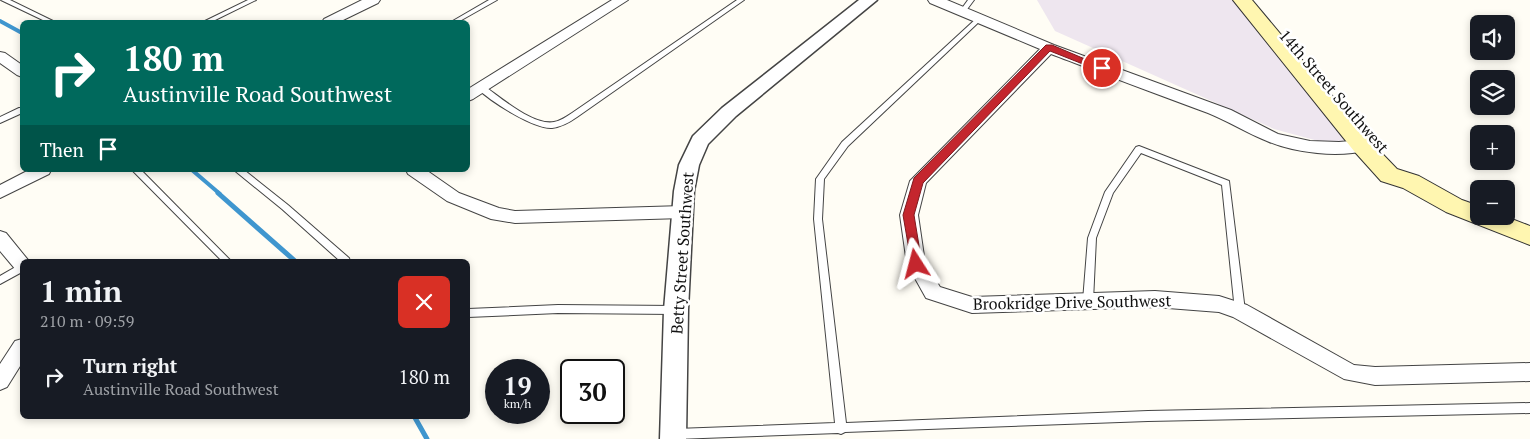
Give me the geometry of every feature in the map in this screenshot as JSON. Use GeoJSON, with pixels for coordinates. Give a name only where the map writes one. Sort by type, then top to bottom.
{"type":"FeatureCollection","features":[{"type":"Feature","properties":{"kind":"main road","name":"14th Street Southwest"},"geometry":{"type":"LineString","coordinates":[[1242,0],[1362,146],[1389,174],[1411,182],[1454,206],[1530,236]]}},
{"type":"Feature","properties":{"kind":"main road","name":"14th Street Southwest"},"geometry":{"type":"LineString","coordinates":[[1256,0],[1411,182]]}},
{"type":"Feature","properties":{"kind":"street"},"geometry":{"type":"LineString","coordinates":[[333,20],[373,0]]}},
{"type":"Feature","properties":{"kind":"street"},"geometry":{"type":"LineString","coordinates":[[470,95],[621,0]]}},
{"type":"Feature","properties":{"kind":"street","name":"Betty Street Southwest"},"geometry":{"type":"LineString","coordinates":[[673,436],[676,310],[688,165],[700,141],[729,112],[869,0]]}},
{"type":"Feature","properties":{"kind":"street"},"geometry":{"type":"LineString","coordinates":[[936,0],[967,6],[980,18],[1049,48],[1225,114],[1273,138],[1310,147],[1362,146]]}},
{"type":"Feature","properties":{"kind":"street","name":"Brookridge Drive Southwest"},"geometry":{"type":"LineString","coordinates":[[1049,48],[918,181],[908,215],[916,264],[933,293],[972,305],[1154,299],[1219,304],[1240,311],[1351,373],[1375,376],[1530,372]]}},
{"type":"Feature","properties":{"kind":"street"},"geometry":{"type":"LineString","coordinates":[[0,56],[20,71]]}},
{"type":"Feature","properties":{"kind":"street"},"geometry":{"type":"LineString","coordinates":[[0,192],[39,172]]}},
{"type":"Feature","properties":{"kind":"street"},"geometry":{"type":"LineString","coordinates":[[417,172],[453,197],[497,214],[515,217],[684,212]]}},
{"type":"Feature","properties":{"kind":"street"},"geometry":{"type":"LineString","coordinates":[[0,238],[20,264]]}},
{"type":"Feature","properties":{"kind":"street"},"geometry":{"type":"LineString","coordinates":[[0,382],[20,350]]}},
{"type":"Feature","properties":{"kind":"lane"},"geometry":{"type":"LineString","coordinates":[[4,0],[48,20]]}},
{"type":"Feature","properties":{"kind":"lane"},"geometry":{"type":"LineString","coordinates":[[210,20],[253,0]]}},
{"type":"Feature","properties":{"kind":"lane"},"geometry":{"type":"LineString","coordinates":[[458,20],[494,0]]}},
{"type":"Feature","properties":{"kind":"lane"},"geometry":{"type":"LineString","coordinates":[[481,88],[532,121],[550,125],[567,120],[741,0]]}},
{"type":"Feature","properties":{"kind":"lane"},"geometry":{"type":"LineString","coordinates":[[842,429],[818,219],[820,179],[845,144],[980,18]]}},
{"type":"Feature","properties":{"kind":"lane"},"geometry":{"type":"LineString","coordinates":[[0,120],[20,111]]}},
{"type":"Feature","properties":{"kind":"lane"},"geometry":{"type":"LineString","coordinates":[[1088,300],[1092,238],[1109,192],[1139,149],[1226,183],[1240,311]]}},
{"type":"Feature","properties":{"kind":"lane"},"geometry":{"type":"LineString","coordinates":[[138,172],[218,254],[225,259]]}},
{"type":"Feature","properties":{"kind":"lane"},"geometry":{"type":"LineString","coordinates":[[241,172],[285,207],[344,259]]}},
{"type":"Feature","properties":{"kind":"lane"},"geometry":{"type":"LineString","coordinates":[[0,280],[20,268]]}},
{"type":"Feature","properties":{"kind":"lane"},"geometry":{"type":"LineString","coordinates":[[470,313],[558,309],[676,310]]}},
{"type":"Feature","properties":{"kind":"lane"},"geometry":{"type":"LineString","coordinates":[[673,436],[1148,416],[1530,408]]}},
{"type":"Feature","properties":{"kind":"shaded area"},"geometry":{"type":"Polygon","coordinates":[[[1037,0],[1235,0],[1343,132],[1344,148],[1274,129],[1055,31],[1037,0]]]}},
{"type":"Feature","properties":{"kind":"waterway"},"geometry":{"type":"LineString","coordinates":[[0,21],[20,32]]}},
{"type":"Feature","properties":{"kind":"waterway"},"geometry":{"type":"LineString","coordinates":[[194,172],[220,194]]}},
{"type":"Feature","properties":{"kind":"waterway"},"geometry":{"type":"LineString","coordinates":[[218,193],[293,259]]}},
{"type":"Feature","properties":{"kind":"waterway"},"geometry":{"type":"LineString","coordinates":[[416,419],[427,439]]}},
{"type":"Feature","properties":{"kind":"route"},"geometry":{"type":"LineString","coordinates":[[916,264],[908,215],[918,181],[1049,48],[1102,68]]}}]}
